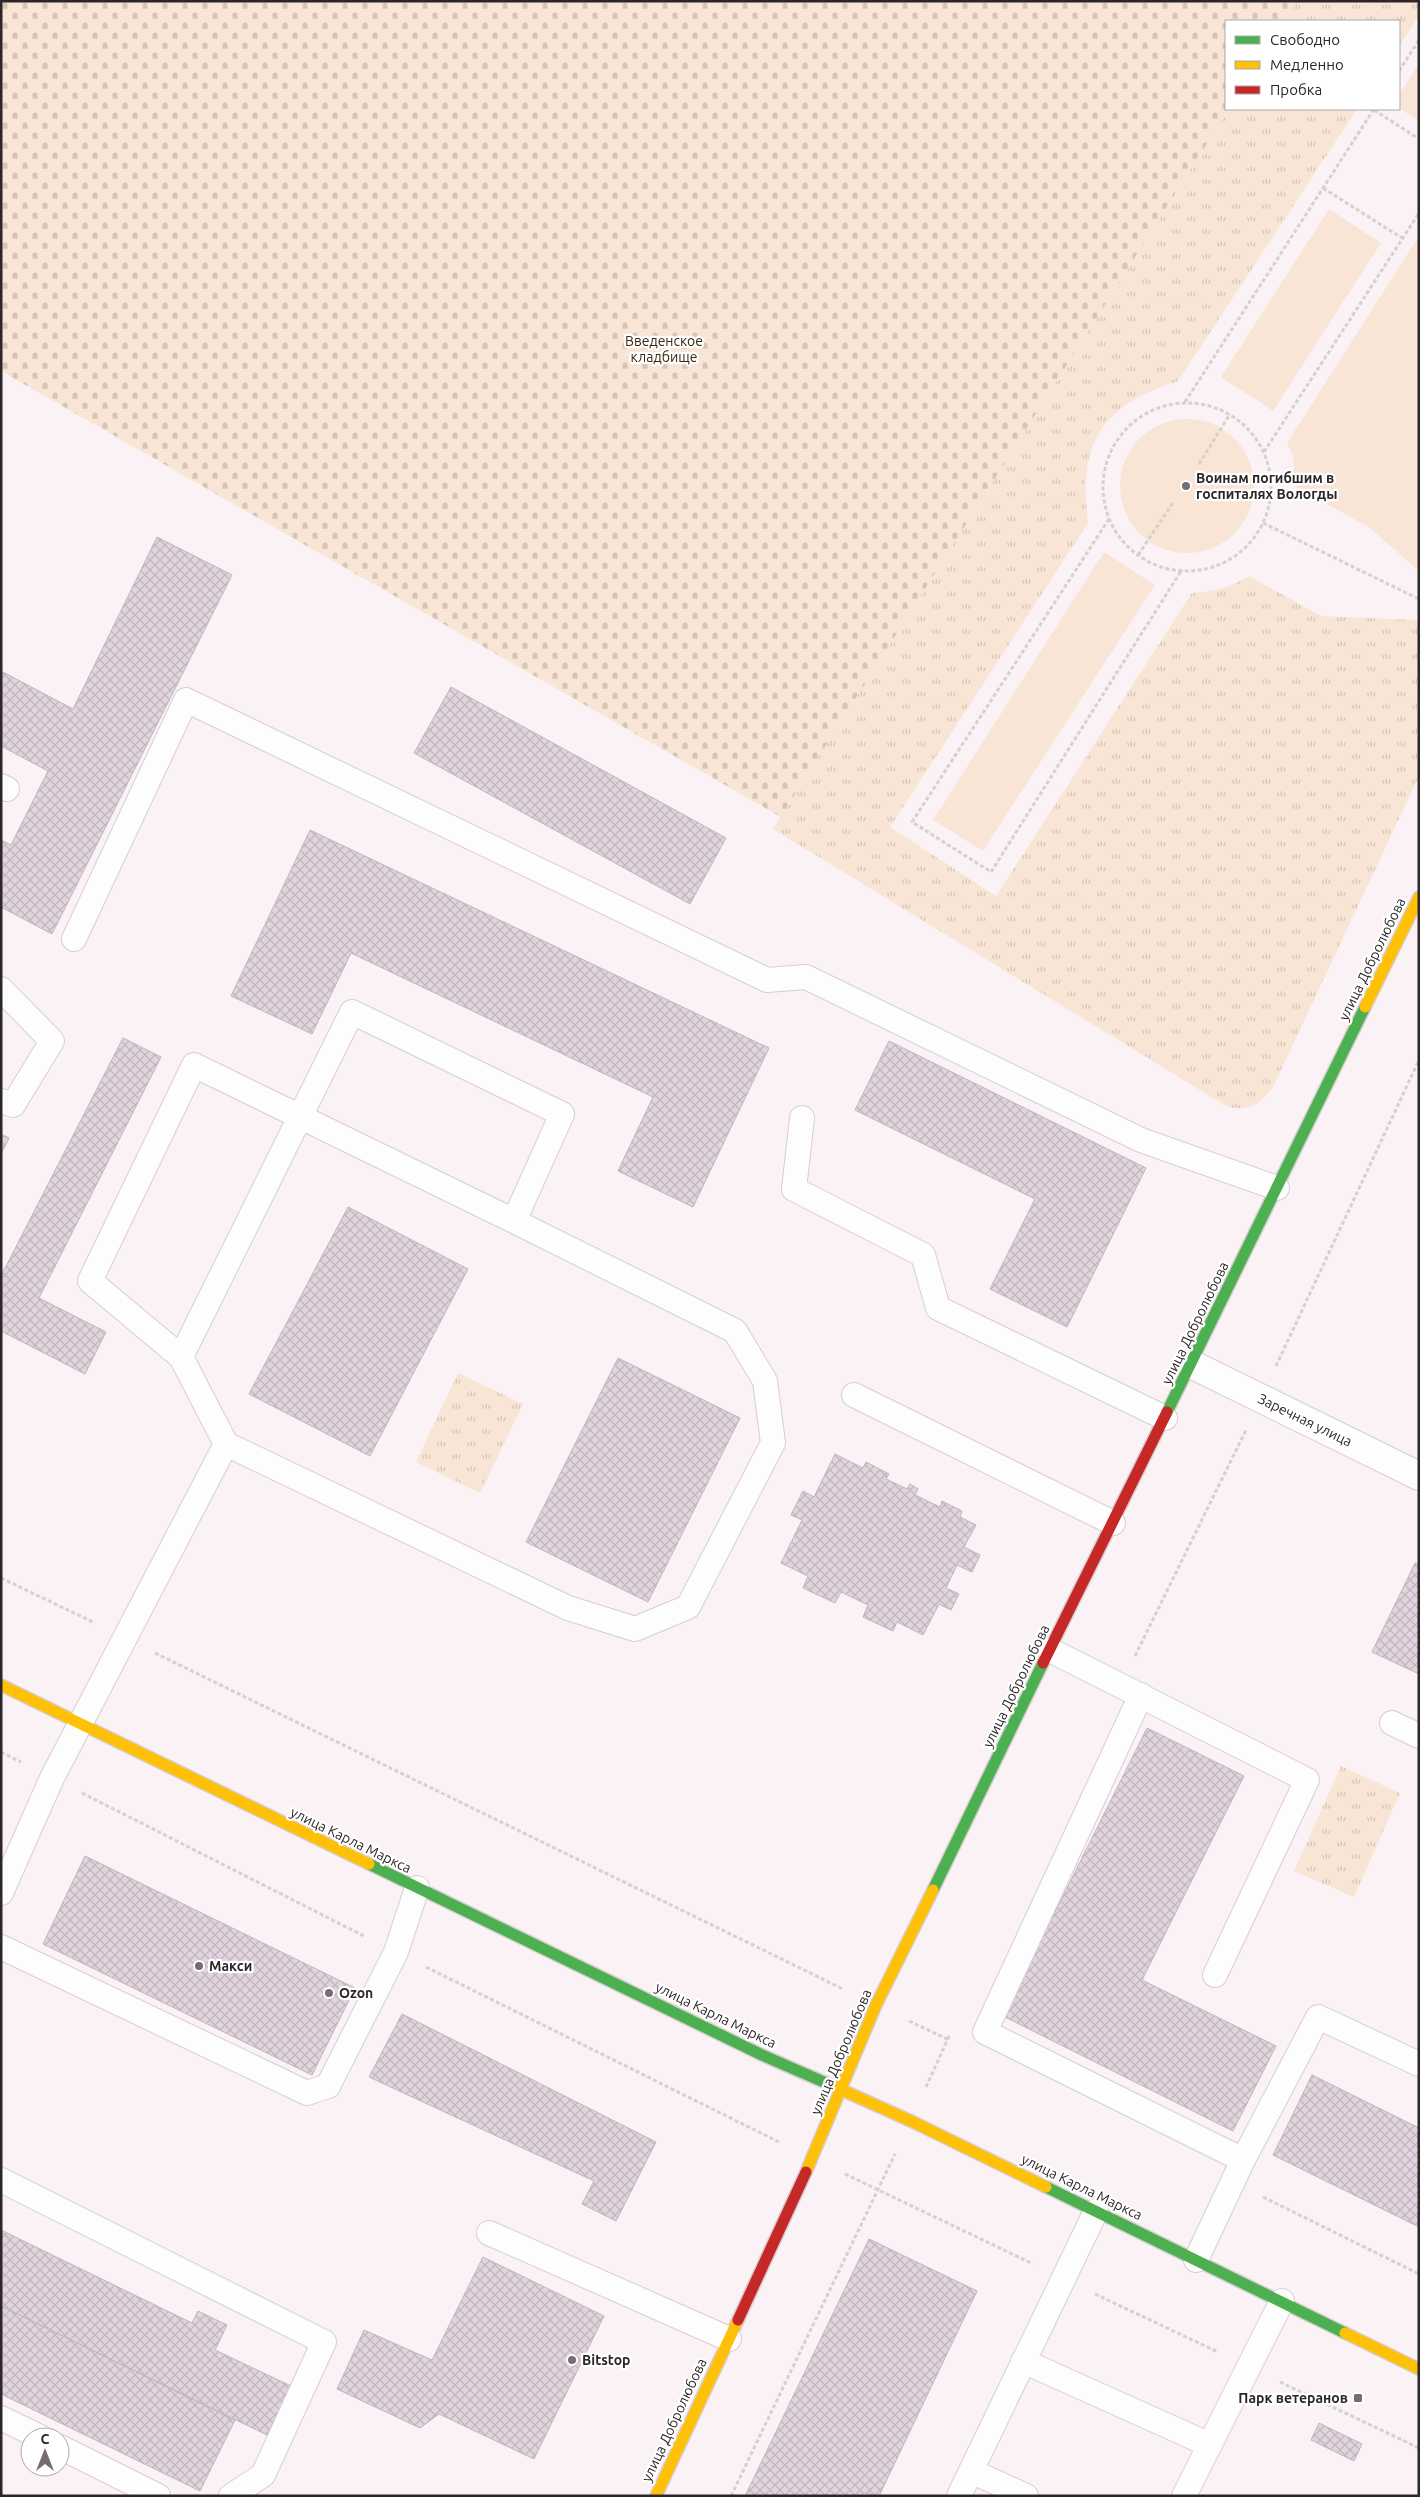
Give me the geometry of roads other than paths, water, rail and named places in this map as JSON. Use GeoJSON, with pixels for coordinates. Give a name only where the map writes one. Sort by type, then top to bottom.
{"type":"FeatureCollection","features":[{"type":"Feature","properties":{"kind":"street","name":"улица Добролюбова"},"geometry":{"type":"LineString","coordinates":[[656,2496],[812,2159],[876,2005],[1419,897]]}},
{"type":"Feature","properties":{"kind":"street","name":"Заречная улица"},"geometry":{"type":"LineString","coordinates":[[1191,1364],[1419,1476]]}},
{"type":"Feature","properties":{"kind":"street","name":"улица Карла Маркса"},"geometry":{"type":"LineString","coordinates":[[1,1685],[762,2055],[911,2121],[1419,2369]]}},
{"type":"Feature","properties":{"kind":"lane"},"geometry":{"type":"LineString","coordinates":[[74,939],[186,700],[767,980],[806,977],[1141,1140],[1277,1188]]}},
{"type":"Feature","properties":{"kind":"lane"},"geometry":{"type":"LineString","coordinates":[[1,989],[52,1041],[13,1105],[1,1101]]}},
{"type":"Feature","properties":{"kind":"lane"},"geometry":{"type":"LineString","coordinates":[[181,1357],[352,1012],[562,1114],[514,1221]]}},
{"type":"Feature","properties":{"kind":"lane"},"geometry":{"type":"LineString","coordinates":[[194,1065],[514,1221],[735,1331],[765,1381],[772,1443],[688,1607],[635,1629],[568,1608],[226,1444],[181,1357],[90,1281],[194,1065]]}},
{"type":"Feature","properties":{"kind":"lane"},"geometry":{"type":"LineString","coordinates":[[802,1118],[794,1190],[922,1255],[938,1308],[1165,1418]]}},
{"type":"Feature","properties":{"kind":"lane"},"geometry":{"type":"LineString","coordinates":[[854,1395],[1113,1522]]}},
{"type":"Feature","properties":{"kind":"lane"},"geometry":{"type":"LineString","coordinates":[[1,1893],[52,1778],[226,1444]]}},
{"type":"Feature","properties":{"kind":"lane"},"geometry":{"type":"LineString","coordinates":[[1050,1650],[1307,1780],[1215,1975]]}},
{"type":"Feature","properties":{"kind":"lane"},"geometry":{"type":"LineString","coordinates":[[1141,1696],[985,2032],[1243,2160]]}},
{"type":"Feature","properties":{"kind":"lane"},"geometry":{"type":"LineString","coordinates":[[1392,1723],[1419,1736]]}},
{"type":"Feature","properties":{"kind":"lane"},"geometry":{"type":"LineString","coordinates":[[1,1947],[307,2093],[328,2086],[396,1952],[417,1888]]}},
{"type":"Feature","properties":{"kind":"lane"},"geometry":{"type":"LineString","coordinates":[[1196,2260],[1243,2160],[1318,2016],[1419,2064]]}},
{"type":"Feature","properties":{"kind":"lane"},"geometry":{"type":"LineString","coordinates":[[1,2180],[324,2342],[263,2475],[231,2496]]}},
{"type":"Feature","properties":{"kind":"lane"},"geometry":{"type":"LineString","coordinates":[[959,2496],[1096,2211]]}},
{"type":"Feature","properties":{"kind":"lane"},"geometry":{"type":"LineString","coordinates":[[489,2233],[729,2339]]}},
{"type":"Feature","properties":{"kind":"lane"},"geometry":{"type":"LineString","coordinates":[[1184,2496],[1282,2301]]}},
{"type":"Feature","properties":{"kind":"lane"},"geometry":{"type":"LineString","coordinates":[[1024,2361],[1210,2445]]}},
{"type":"Feature","properties":{"kind":"lane"},"geometry":{"type":"LineString","coordinates":[[1,2418],[20,2427]]}},
{"type":"Feature","properties":{"kind":"lane"},"geometry":{"type":"LineString","coordinates":[[70,2452],[158,2496]]}},
{"type":"Feature","properties":{"kind":"lane"},"geometry":{"type":"LineString","coordinates":[[971,2472],[1026,2496]]}},
{"type":"Feature","properties":{"kind":"place","name":"Воинам погибшим в госпиталях Вологды"},"geometry":{"type":"Point","coordinates":[1186,486]}},
{"type":"Feature","properties":{"kind":"place","name":"Макси"},"geometry":{"type":"Point","coordinates":[199,1966]}},
{"type":"Feature","properties":{"kind":"place","name":"Ozon"},"geometry":{"type":"Point","coordinates":[329,1993]}},
{"type":"Feature","properties":{"kind":"place","name":"Bitstop"},"geometry":{"type":"Point","coordinates":[572,2360]}},
{"type":"Feature","properties":{"kind":"place","name":"Парк ветеранов"},"geometry":{"type":"Point","coordinates":[1358,2398]}},
{"type":"Feature","properties":{"kind":"park label","name":"Введенское кладбище"},"geometry":{"type":"Point","coordinates":[664,350]}}]}
